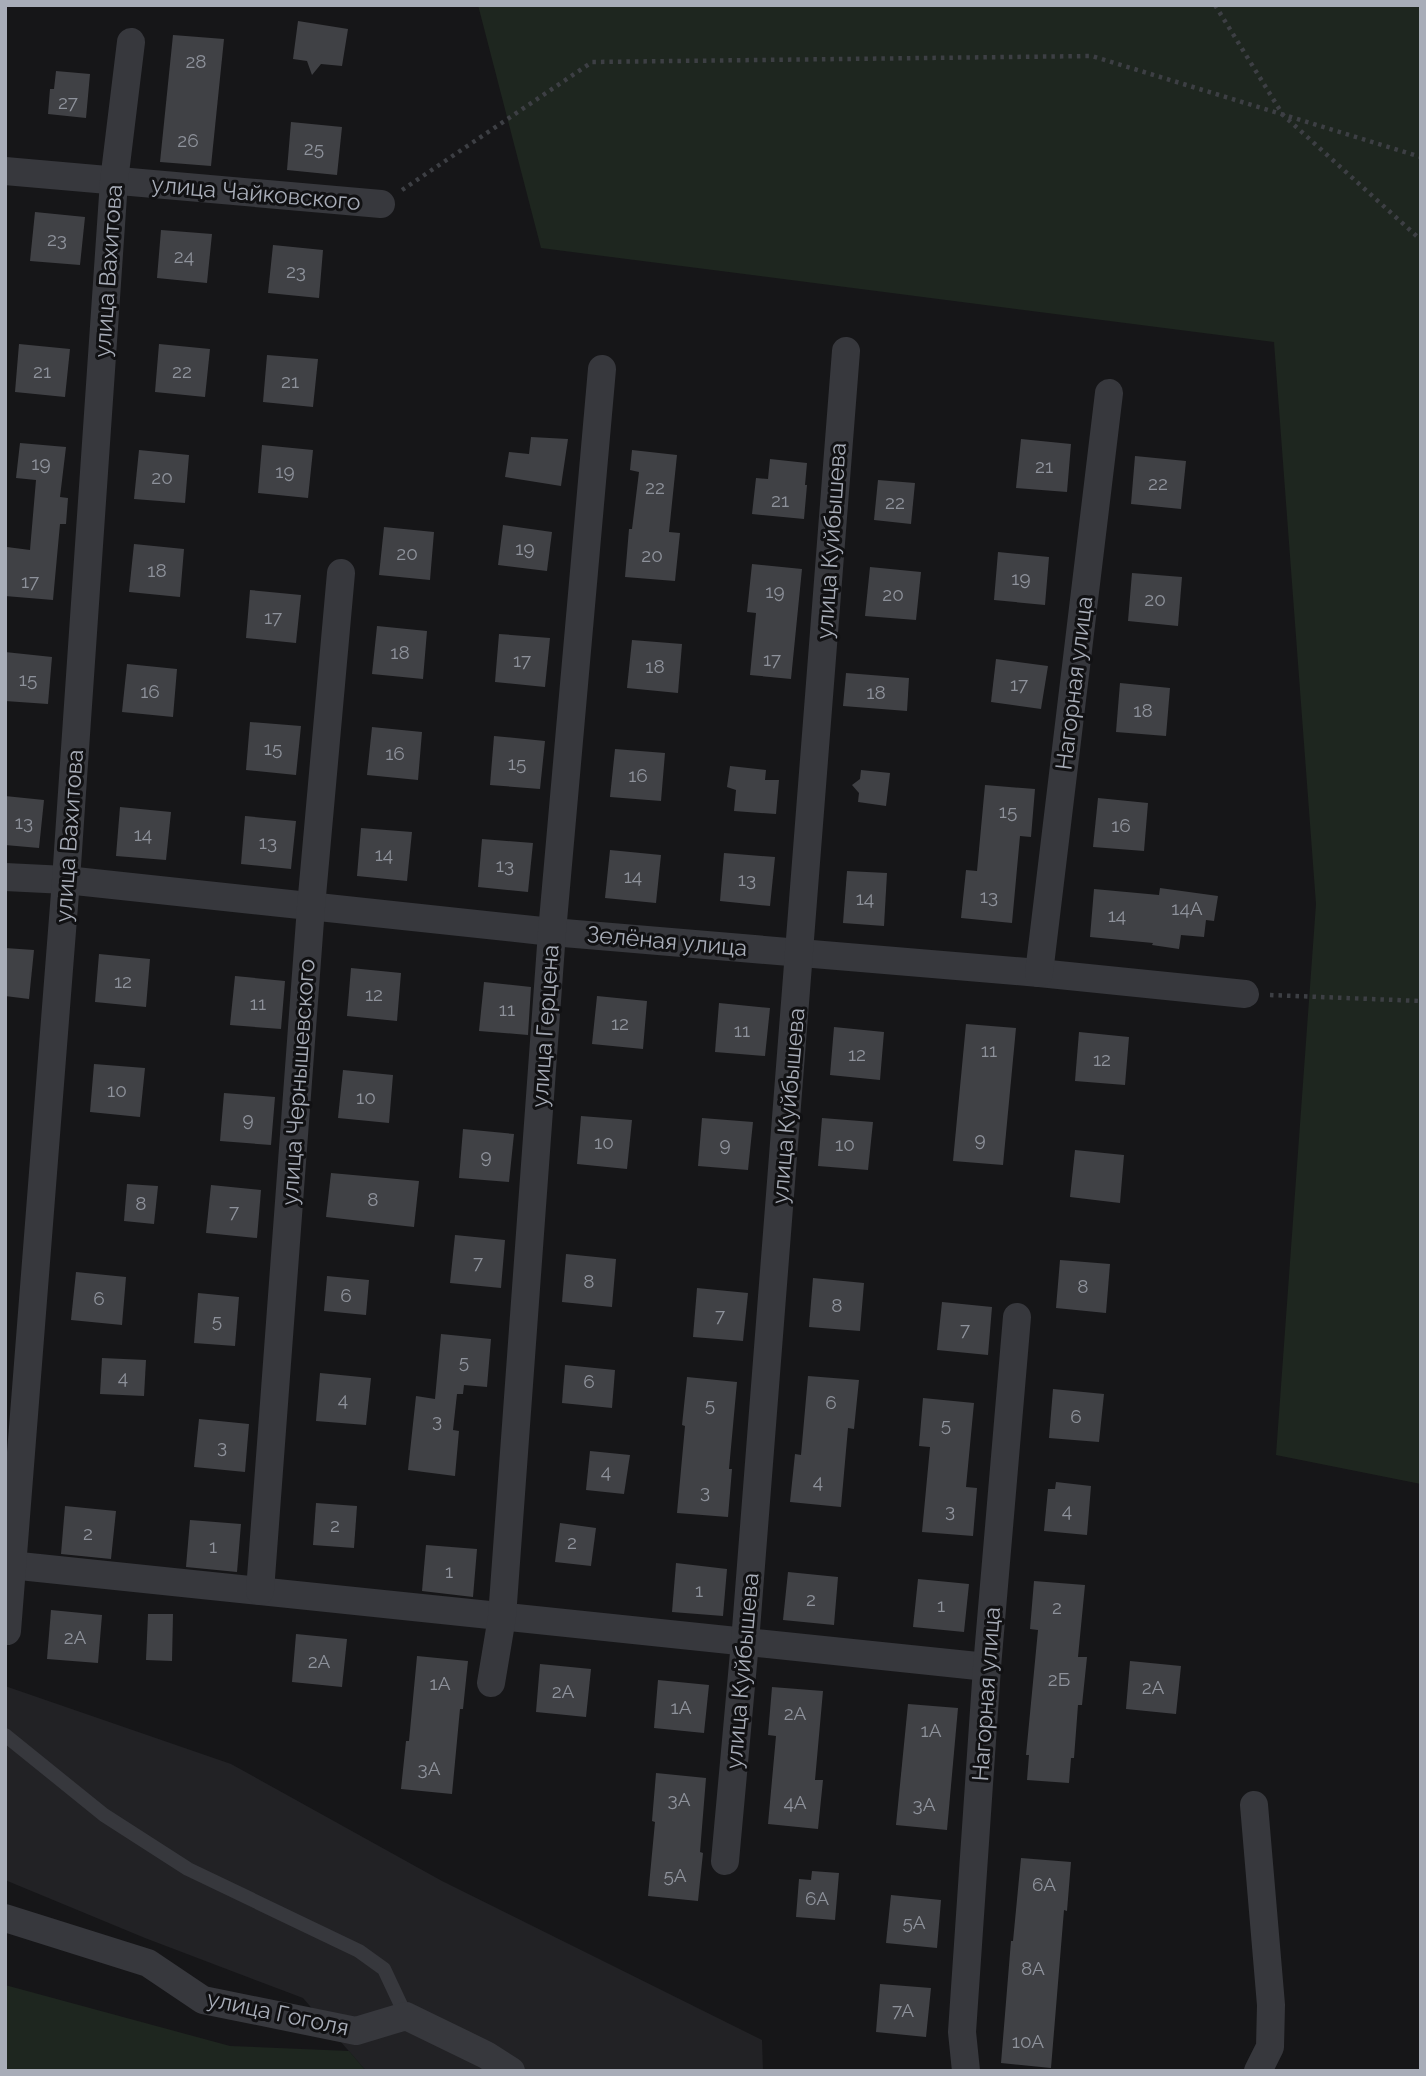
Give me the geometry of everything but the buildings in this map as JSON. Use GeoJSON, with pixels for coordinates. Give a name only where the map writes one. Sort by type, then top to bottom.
{"type":"FeatureCollection","features":[{"type":"Feature","properties":{"kind":"street","name":"улица Вахитова"},"geometry":{"type":"LineString","coordinates":[[7,1631],[10,1565],[66,880],[114,181],[131,42]]}},
{"type":"Feature","properties":{"kind":"street","name":"улица Чайковского"},"geometry":{"type":"LineString","coordinates":[[5,171],[381,204]]}},
{"type":"Feature","properties":{"kind":"street","name":"улица Куйбышева"},"geometry":{"type":"LineString","coordinates":[[724,1861],[745,1642],[846,351]]}},
{"type":"Feature","properties":{"kind":"street","name":"улица Герцена"},"geometry":{"type":"LineString","coordinates":[[491,1683],[502,1617],[552,932],[602,369]]}},
{"type":"Feature","properties":{"kind":"street","name":"Нагорная улица"},"geometry":{"type":"LineString","coordinates":[[1039,973],[1110,393]]}},
{"type":"Feature","properties":{"kind":"street","name":"улица Чернышевского"},"geometry":{"type":"LineString","coordinates":[[260,1591],[310,907],[341,573]]}},
{"type":"Feature","properties":{"kind":"street","name":"Зелёная улица"},"geometry":{"type":"LineString","coordinates":[[5,877],[66,880],[552,932],[1039,973],[1245,994]]}},
{"type":"Feature","properties":{"kind":"street","name":"Нагорная улица"},"geometry":{"type":"LineString","coordinates":[[966,2071],[962,2032],[987,1667],[1017,1317]]}},
{"type":"Feature","properties":{"kind":"street"},"geometry":{"type":"LineString","coordinates":[[10,1565],[987,1667]]}},
{"type":"Feature","properties":{"kind":"street"},"geometry":{"type":"LineString","coordinates":[[1254,1805],[1271,2005],[1270,2047],[1258,2071]]}},
{"type":"Feature","properties":{"kind":"street","name":"улица Гоголя"},"geometry":{"type":"LineString","coordinates":[[5,1918],[148,1962],[203,2000],[356,2031],[406,2016]]}},
{"type":"Feature","properties":{"kind":"street"},"geometry":{"type":"LineString","coordinates":[[406,2016],[486,2055],[511,2071]]}},
{"type":"Feature","properties":{"kind":"lane"},"geometry":{"type":"LineString","coordinates":[[5,1734],[104,1815],[188,1869],[359,1951],[384,1969],[406,2016]]}},
{"type":"Feature","properties":{"kind":"path"},"geometry":{"type":"LineString","coordinates":[[1215,5],[1283,115],[1421,240]]}},
{"type":"Feature","properties":{"kind":"path"},"geometry":{"type":"LineString","coordinates":[[381,204],[592,62],[1092,56],[1421,158]]}},
{"type":"Feature","properties":{"kind":"path"},"geometry":{"type":"LineString","coordinates":[[1245,994],[1421,1001]]}},
{"type":"Feature","properties":{"kind":"shaded area"},"geometry":{"type":"Polygon","coordinates":[[[478,5],[1421,5],[1421,1484],[1276,1455],[1316,904],[1274,342],[541,248],[478,5]]]}},
{"type":"Feature","properties":{"kind":"shaded area"},"geometry":{"type":"Polygon","coordinates":[[[5,1686],[231,1764],[442,1881],[762,2040],[763,2071],[366,2071],[303,1998],[145,1938],[5,1880],[5,1686]]]}},
{"type":"Feature","properties":{"kind":"shaded area"},"geometry":{"type":"Polygon","coordinates":[[[5,1985],[230,2046],[349,2051],[366,2071],[5,2071],[5,1985]]]}}]}
